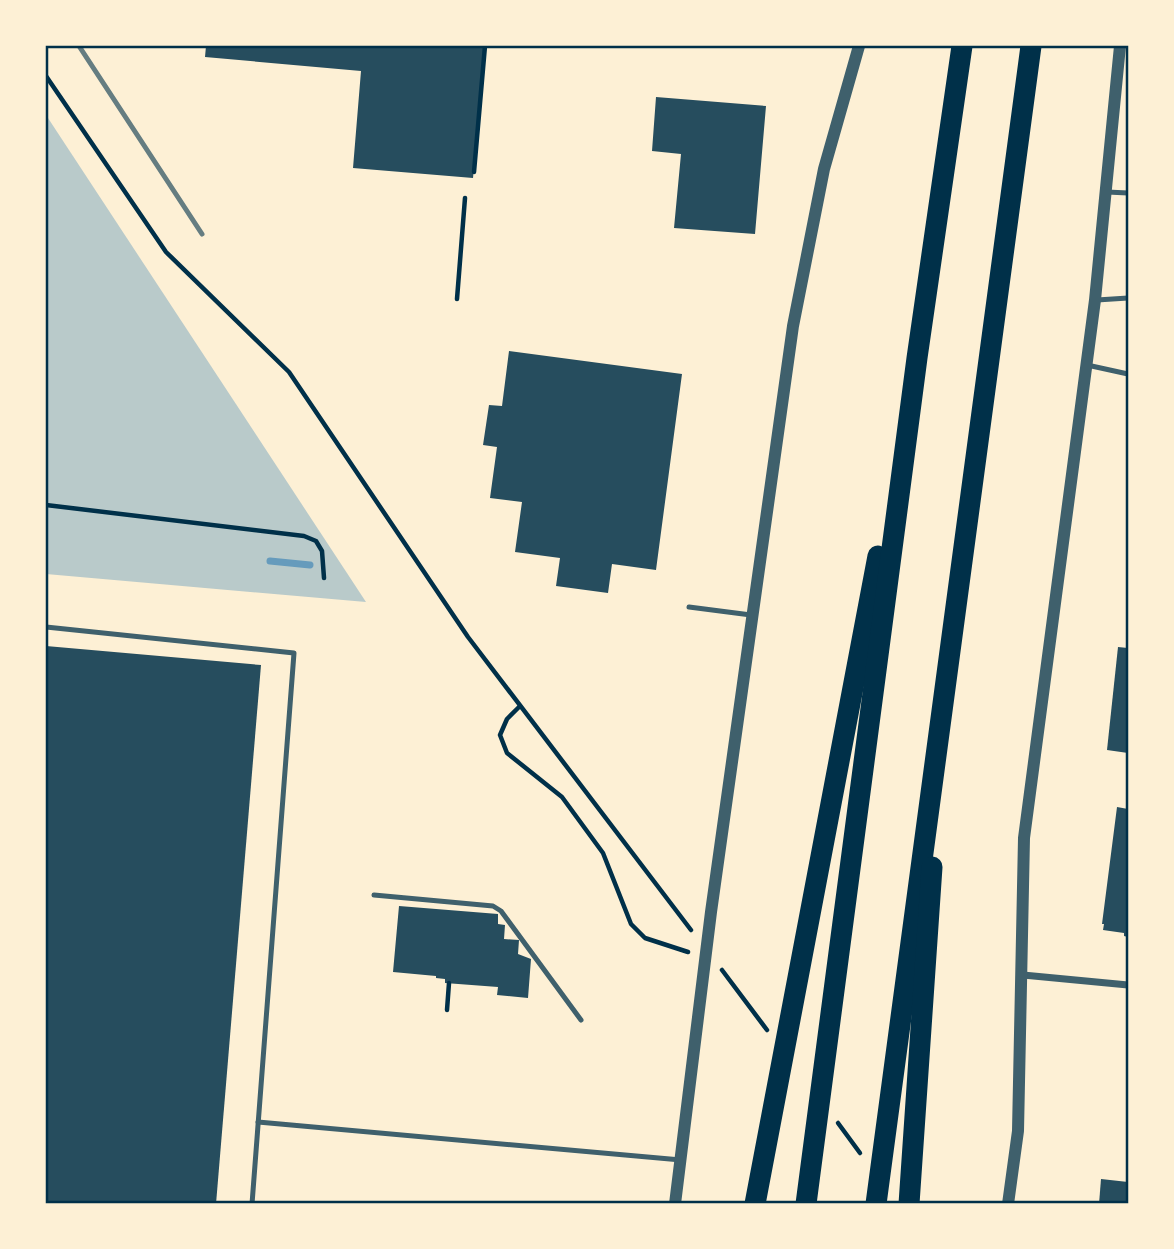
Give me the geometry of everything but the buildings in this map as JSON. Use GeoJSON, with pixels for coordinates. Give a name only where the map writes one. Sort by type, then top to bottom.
{"type":"FeatureCollection","features":[{"type":"Feature","properties":{"kind":"highway"},"geometry":{"type":"LineString","coordinates":[[806,1203],[917,358],[962,46]]}},
{"type":"Feature","properties":{"kind":"highway"},"geometry":{"type":"LineString","coordinates":[[876,1203],[1031,46]]}},
{"type":"Feature","properties":{"kind":"highway"},"geometry":{"type":"LineString","coordinates":[[755,1203],[917,358]]}},
{"type":"Feature","properties":{"kind":"highway"},"geometry":{"type":"LineString","coordinates":[[909,1203],[946,677]]}},
{"type":"Feature","properties":{"kind":"street"},"geometry":{"type":"LineString","coordinates":[[675,1203],[704,961],[802,272],[824,169],[859,46]]}},
{"type":"Feature","properties":{"kind":"street"},"geometry":{"type":"LineString","coordinates":[[1008,1203],[1018,1131],[1024,838],[1095,300],[1120,46]]}},
{"type":"Feature","properties":{"kind":"street"},"geometry":{"type":"LineString","coordinates":[[1023,975],[1129,985]]}},
{"type":"Feature","properties":{"kind":"lane"},"geometry":{"type":"LineString","coordinates":[[1107,192],[1129,193]]}},
{"type":"Feature","properties":{"kind":"lane"},"geometry":{"type":"LineString","coordinates":[[1095,300],[1129,298]]}},
{"type":"Feature","properties":{"kind":"lane"},"geometry":{"type":"LineString","coordinates":[[1087,365],[1129,374]]}},
{"type":"Feature","properties":{"kind":"lane"},"geometry":{"type":"LineString","coordinates":[[689,607],[754,615]]}},
{"type":"Feature","properties":{"kind":"lane"},"geometry":{"type":"LineString","coordinates":[[46,627],[294,653],[252,1203]]}},
{"type":"Feature","properties":{"kind":"lane"},"geometry":{"type":"LineString","coordinates":[[374,895],[493,906],[501,911],[581,1020]]}},
{"type":"Feature","properties":{"kind":"lane"},"geometry":{"type":"LineString","coordinates":[[258,1122],[681,1160]]}},
{"type":"Feature","properties":{"kind":"path"},"geometry":{"type":"LineString","coordinates":[[474,172],[485,46]]}},
{"type":"Feature","properties":{"kind":"path"},"geometry":{"type":"LineString","coordinates":[[46,76],[166,253],[289,372],[468,637],[538,733]]}},
{"type":"Feature","properties":{"kind":"path"},"geometry":{"type":"LineString","coordinates":[[457,299],[465,198]]}},
{"type":"Feature","properties":{"kind":"path"},"geometry":{"type":"LineString","coordinates":[[46,505],[304,536],[316,541],[322,551],[324,578]]}},
{"type":"Feature","properties":{"kind":"path"},"geometry":{"type":"LineString","coordinates":[[519,707],[500,734],[506,752],[562,797],[603,853],[631,924],[645,938],[679,947],[704,961]]}},
{"type":"Feature","properties":{"kind":"path"},"geometry":{"type":"LineString","coordinates":[[446,1010],[449,983]]}},
{"type":"Feature","properties":{"kind":"shaded area"},"geometry":{"type":"Polygon","coordinates":[[[46,115],[366,602],[46,574],[46,115]]]}},
{"type":"Feature","properties":{"kind":"waterway"},"geometry":{"type":"LineString","coordinates":[[270,561],[310,565]]}},
{"type":"Feature","properties":{"kind":"railway"},"geometry":{"type":"LineString","coordinates":[[79,46],[202,234]]}}]}
